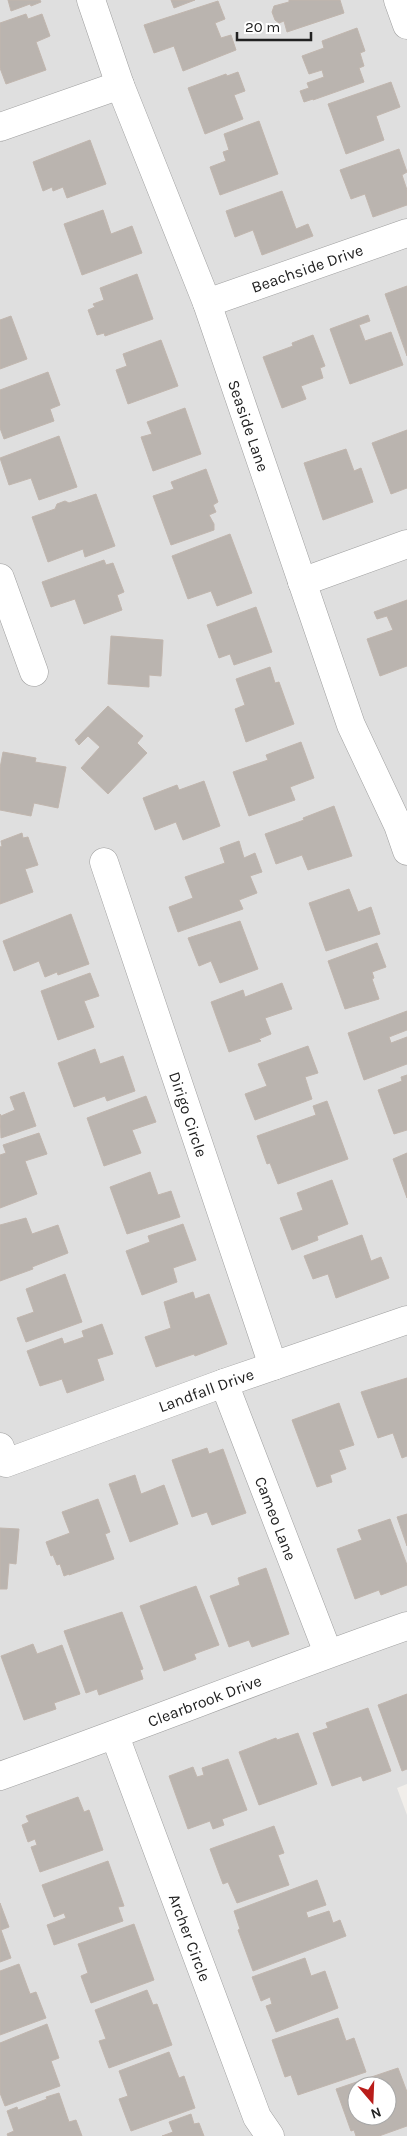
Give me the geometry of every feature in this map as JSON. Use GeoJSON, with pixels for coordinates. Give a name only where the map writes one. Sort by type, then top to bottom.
{"type":"FeatureCollection","features":[{"type":"Feature","properties":{"kind":"street","name":"Seaside Lane"},"geometry":{"type":"LineString","coordinates":[[91,0],[120,85],[207,302],[351,725],[398,825],[407,851]]}},
{"type":"Feature","properties":{"kind":"street"},"geometry":{"type":"LineString","coordinates":[[398,0],[407,25]]}},
{"type":"Feature","properties":{"kind":"street"},"geometry":{"type":"LineString","coordinates":[[0,127],[120,85]]}},
{"type":"Feature","properties":{"kind":"street","name":"Beachside Drive"},"geometry":{"type":"LineString","coordinates":[[207,302],[407,233]]}},
{"type":"Feature","properties":{"kind":"street"},"geometry":{"type":"LineString","coordinates":[[302,582],[407,544]]}},
{"type":"Feature","properties":{"kind":"street"},"geometry":{"type":"LineString","coordinates":[[0,578],[34,672]]}},
{"type":"Feature","properties":{"kind":"street","name":"Dirigo Circle"},"geometry":{"type":"LineString","coordinates":[[104,862],[272,1366]]}},
{"type":"Feature","properties":{"kind":"street","name":"Landfall Drive"},"geometry":{"type":"LineString","coordinates":[[3,1455],[224,1383],[407,1320]]}},
{"type":"Feature","properties":{"kind":"street","name":"Cameo Lane"},"geometry":{"type":"LineString","coordinates":[[224,1383],[328,1653]]}},
{"type":"Feature","properties":{"kind":"street","name":"Clearbrook Drive"},"geometry":{"type":"LineString","coordinates":[[0,1776],[115,1736],[328,1653],[407,1626]]}},
{"type":"Feature","properties":{"kind":"street","name":"Archer Circle"},"geometry":{"type":"LineString","coordinates":[[115,1736],[257,2117],[270,2136]]}},
{"type":"Feature","properties":{"kind":"shaded area"},"geometry":{"type":"Polygon","coordinates":[[[0,0],[407,0],[407,1784],[397,1788],[407,1815],[407,2136],[0,2136],[0,0]]]}},
{"type":"Feature","properties":{"kind":"building"},"geometry":{"type":"Polygon","coordinates":[[[8,0],[40,0],[41,2],[11,11],[8,0]]]}},
{"type":"Feature","properties":{"kind":"building"},"geometry":{"type":"Polygon","coordinates":[[[171,0],[195,0],[174,8],[171,0]]]}},
{"type":"Feature","properties":{"kind":"building"},"geometry":{"type":"Polygon","coordinates":[[[289,0],[340,0],[344,13],[287,32],[284,21],[279,23],[275,20],[272,12],[274,6],[289,2],[289,0]]]}},
{"type":"Feature","properties":{"kind":"building"},"geometry":{"type":"Polygon","coordinates":[[[218,1],[225,19],[215,23],[221,38],[231,35],[236,50],[183,71],[174,46],[154,53],[144,25],[218,1]]]}},
{"type":"Feature","properties":{"kind":"building"},"geometry":{"type":"Polygon","coordinates":[[[26,14],[28,19],[42,14],[50,36],[36,42],[46,70],[6,84],[0,68],[0,23],[26,14]]]}},
{"type":"Feature","properties":{"kind":"building"},"geometry":{"type":"Polygon","coordinates":[[[357,28],[365,51],[360,53],[364,66],[359,68],[364,82],[304,102],[300,91],[309,88],[307,83],[324,77],[322,70],[309,74],[302,56],[324,48],[322,41],[357,28]]]}},
{"type":"Feature","properties":{"kind":"building"},"geometry":{"type":"Polygon","coordinates":[[[238,72],[245,91],[234,95],[243,119],[205,134],[188,88],[226,74],[227,76],[238,72]]]}},
{"type":"Feature","properties":{"kind":"building"},"geometry":{"type":"Polygon","coordinates":[[[391,82],[400,107],[376,116],[384,140],[346,154],[328,104],[391,82]]]}},
{"type":"Feature","properties":{"kind":"building"},"geometry":{"type":"Polygon","coordinates":[[[259,121],[278,174],[220,195],[210,167],[226,161],[223,152],[229,150],[224,134],[259,121]]]}},
{"type":"Feature","properties":{"kind":"building"},"geometry":{"type":"Polygon","coordinates":[[[90,140],[106,184],[67,198],[63,187],[53,191],[52,187],[43,191],[33,162],[90,140]]]}},
{"type":"Feature","properties":{"kind":"building"},"geometry":{"type":"Polygon","coordinates":[[[399,149],[407,172],[402,175],[407,190],[407,205],[373,217],[365,194],[351,199],[340,170],[399,149]]]}},
{"type":"Feature","properties":{"kind":"building"},"geometry":{"type":"Polygon","coordinates":[[[282,191],[296,229],[308,224],[313,236],[262,255],[253,230],[235,237],[226,211],[282,191]]]}},
{"type":"Feature","properties":{"kind":"building"},"geometry":{"type":"Polygon","coordinates":[[[103,210],[111,234],[132,226],[142,253],[82,275],[64,224],[103,210]]]}},
{"type":"Feature","properties":{"kind":"building"},"geometry":{"type":"Polygon","coordinates":[[[137,274],[153,319],[105,336],[104,333],[97,335],[88,310],[95,307],[93,304],[104,300],[100,288],[137,274]]]}},
{"type":"Feature","properties":{"kind":"building"},"geometry":{"type":"Polygon","coordinates":[[[407,286],[407,356],[385,294],[407,286]]]}},
{"type":"Feature","properties":{"kind":"building"},"geometry":{"type":"Polygon","coordinates":[[[368,315],[370,321],[359,325],[365,341],[391,332],[403,365],[350,384],[330,329],[368,315]]]}},
{"type":"Feature","properties":{"kind":"building"},"geometry":{"type":"Polygon","coordinates":[[[11,316],[27,359],[0,369],[0,320],[11,316]]]}},
{"type":"Feature","properties":{"kind":"building"},"geometry":{"type":"Polygon","coordinates":[[[313,335],[325,366],[320,368],[323,378],[301,386],[306,399],[282,408],[263,357],[293,346],[292,343],[313,335]]]}},
{"type":"Feature","properties":{"kind":"building"},"geometry":{"type":"Polygon","coordinates":[[[161,340],[178,386],[128,404],[116,370],[127,366],[123,354],[161,340]]]}},
{"type":"Feature","properties":{"kind":"building"},"geometry":{"type":"Polygon","coordinates":[[[48,372],[60,405],[50,409],[54,421],[4,439],[0,428],[0,390],[48,372]]]}},
{"type":"Feature","properties":{"kind":"building"},"geometry":{"type":"Polygon","coordinates":[[[185,408],[201,454],[153,471],[141,437],[152,434],[147,422],[185,408]]]}},
{"type":"Feature","properties":{"kind":"building"},"geometry":{"type":"Polygon","coordinates":[[[407,430],[407,488],[391,494],[372,443],[407,430]]]}},
{"type":"Feature","properties":{"kind":"building"},"geometry":{"type":"Polygon","coordinates":[[[59,436],[77,487],[39,500],[31,478],[9,485],[0,458],[59,436]]]}},
{"type":"Feature","properties":{"kind":"building"},"geometry":{"type":"Polygon","coordinates":[[[346,449],[354,471],[361,468],[373,502],[323,520],[304,463],[346,449]]]}},
{"type":"Feature","properties":{"kind":"building"},"geometry":{"type":"Polygon","coordinates":[[[206,469],[218,502],[213,505],[216,512],[209,515],[214,524],[214,530],[171,545],[153,496],[174,489],[171,482],[206,469]]]}},
{"type":"Feature","properties":{"kind":"building"},"geometry":{"type":"Polygon","coordinates":[[[96,494],[115,546],[85,557],[83,549],[48,562],[32,517],[55,509],[57,504],[65,501],[69,503],[96,494]]]}},
{"type":"Feature","properties":{"kind":"building"},"geometry":{"type":"Polygon","coordinates":[[[230,534],[252,593],[217,606],[211,591],[188,599],[172,556],[230,534]]]}},
{"type":"Feature","properties":{"kind":"building"},"geometry":{"type":"Polygon","coordinates":[[[104,560],[106,565],[113,563],[124,592],[117,595],[122,610],[84,624],[75,599],[51,607],[42,582],[104,560]]]}},
{"type":"Feature","properties":{"kind":"building"},"geometry":{"type":"Polygon","coordinates":[[[407,600],[407,666],[380,676],[367,639],[393,630],[387,616],[377,619],[374,612],[407,600]]]}},
{"type":"Feature","properties":{"kind":"building"},"geometry":{"type":"Polygon","coordinates":[[[256,607],[272,652],[234,665],[230,654],[219,658],[207,625],[256,607]]]}},
{"type":"Feature","properties":{"kind":"building"},"geometry":{"type":"Polygon","coordinates":[[[111,636],[163,640],[161,676],[149,675],[149,687],[108,684],[111,636]]]}},
{"type":"Feature","properties":{"kind":"building"},"geometry":{"type":"Polygon","coordinates":[[[270,667],[275,683],[279,682],[294,724],[246,742],[235,709],[245,705],[236,679],[270,667]]]}},
{"type":"Feature","properties":{"kind":"building"},"geometry":{"type":"Polygon","coordinates":[[[108,706],[143,736],[137,743],[147,753],[108,794],[81,768],[100,747],[88,736],[79,745],[75,740],[108,706]]]}},
{"type":"Feature","properties":{"kind":"building"},"geometry":{"type":"Polygon","coordinates":[[[301,742],[314,778],[290,787],[295,800],[249,816],[233,772],[268,760],[266,755],[301,742]]]}},
{"type":"Feature","properties":{"kind":"building"},"geometry":{"type":"Polygon","coordinates":[[[3,752],[36,758],[35,762],[66,767],[58,808],[34,803],[31,816],[0,810],[0,768],[3,752]]]}},
{"type":"Feature","properties":{"kind":"building"},"geometry":{"type":"Polygon","coordinates":[[[204,781],[220,826],[183,840],[176,822],[155,830],[143,798],[177,785],[179,790],[204,781]]]}},
{"type":"Feature","properties":{"kind":"building"},"geometry":{"type":"Polygon","coordinates":[[[334,806],[352,856],[308,870],[302,855],[276,864],[265,834],[304,820],[303,818],[334,806]]]}},
{"type":"Feature","properties":{"kind":"building"},"geometry":{"type":"Polygon","coordinates":[[[22,833],[23,838],[28,837],[38,865],[25,869],[33,892],[0,904],[1,841],[22,833]]]}},
{"type":"Feature","properties":{"kind":"building"},"geometry":{"type":"Polygon","coordinates":[[[239,841],[244,858],[255,853],[262,872],[250,876],[257,893],[239,900],[243,909],[178,932],[169,907],[193,898],[185,877],[225,863],[220,848],[239,841]]]}},
{"type":"Feature","properties":{"kind":"building"},"geometry":{"type":"Polygon","coordinates":[[[349,889],[358,912],[371,907],[380,934],[326,951],[309,903],[349,889]]]}},
{"type":"Feature","properties":{"kind":"building"},"geometry":{"type":"Polygon","coordinates":[[[71,914],[89,964],[58,975],[57,972],[45,977],[39,961],[14,971],[3,941],[71,914]]]}},
{"type":"Feature","properties":{"kind":"building"},"geometry":{"type":"Polygon","coordinates":[[[240,921],[258,969],[220,983],[211,961],[199,966],[188,938],[240,921]]]}},
{"type":"Feature","properties":{"kind":"building"},"geometry":{"type":"Polygon","coordinates":[[[377,943],[386,967],[372,972],[374,978],[372,979],[379,999],[345,1009],[328,961],[377,943]]]}},
{"type":"Feature","properties":{"kind":"building"},"geometry":{"type":"Polygon","coordinates":[[[90,973],[99,996],[84,1001],[94,1027],[58,1040],[41,991],[90,973]]]}},
{"type":"Feature","properties":{"kind":"building"},"geometry":{"type":"Polygon","coordinates":[[[282,983],[292,1009],[265,1018],[271,1034],[259,1039],[261,1041],[229,1052],[211,1002],[243,990],[245,997],[282,983]]]}},
{"type":"Feature","properties":{"kind":"building"},"geometry":{"type":"Polygon","coordinates":[[[407,1011],[407,1030],[389,1037],[391,1043],[407,1037],[407,1064],[364,1080],[348,1033],[407,1011]]]}},
{"type":"Feature","properties":{"kind":"building"},"geometry":{"type":"Polygon","coordinates":[[[308,1046],[318,1073],[305,1077],[312,1099],[255,1120],[245,1094],[267,1086],[258,1064],[308,1046]]]}},
{"type":"Feature","properties":{"kind":"building"},"geometry":{"type":"Polygon","coordinates":[[[95,1049],[100,1064],[123,1056],[135,1091],[107,1101],[105,1096],[74,1107],[58,1063],[95,1049]]]}},
{"type":"Feature","properties":{"kind":"building"},"geometry":{"type":"Polygon","coordinates":[[[407,1075],[407,1130],[394,1134],[378,1090],[402,1081],[401,1077],[407,1075]]]}},
{"type":"Feature","properties":{"kind":"building"},"geometry":{"type":"Polygon","coordinates":[[[24,1092],[36,1126],[1,1138],[0,1114],[1,1116],[15,1110],[10,1097],[24,1092]]]}},
{"type":"Feature","properties":{"kind":"building"},"geometry":{"type":"Polygon","coordinates":[[[146,1096],[156,1122],[132,1130],[141,1153],[104,1166],[87,1118],[146,1096]]]}},
{"type":"Feature","properties":{"kind":"building"},"geometry":{"type":"Polygon","coordinates":[[[327,1101],[348,1159],[278,1184],[270,1163],[267,1164],[257,1136],[316,1115],[313,1106],[327,1101]]]}},
{"type":"Feature","properties":{"kind":"building"},"geometry":{"type":"Polygon","coordinates":[[[39,1133],[47,1154],[25,1161],[37,1194],[0,1208],[0,1155],[6,1153],[3,1145],[39,1133]]]}},
{"type":"Feature","properties":{"kind":"building"},"geometry":{"type":"Polygon","coordinates":[[[407,1153],[407,1198],[393,1159],[407,1153]]]}},
{"type":"Feature","properties":{"kind":"building"},"geometry":{"type":"Polygon","coordinates":[[[150,1172],[158,1195],[171,1191],[180,1217],[127,1234],[110,1187],[150,1172]]]}},
{"type":"Feature","properties":{"kind":"building"},"geometry":{"type":"Polygon","coordinates":[[[332,1180],[348,1224],[317,1236],[318,1240],[292,1250],[280,1218],[303,1210],[297,1193],[332,1180]]]}},
{"type":"Feature","properties":{"kind":"building"},"geometry":{"type":"Polygon","coordinates":[[[26,1218],[32,1234],[58,1225],[68,1253],[0,1281],[0,1225],[26,1218]]]}},
{"type":"Feature","properties":{"kind":"building"},"geometry":{"type":"Polygon","coordinates":[[[183,1224],[196,1260],[173,1268],[177,1282],[142,1295],[126,1251],[150,1242],[148,1236],[183,1224]]]}},
{"type":"Feature","properties":{"kind":"building"},"geometry":{"type":"Polygon","coordinates":[[[362,1235],[371,1261],[381,1257],[389,1278],[336,1298],[328,1274],[313,1279],[304,1256],[362,1235]]]}},
{"type":"Feature","properties":{"kind":"building"},"geometry":{"type":"Polygon","coordinates":[[[65,1274],[82,1322],[26,1342],[17,1318],[34,1312],[26,1289],[65,1274]]]}},
{"type":"Feature","properties":{"kind":"building"},"geometry":{"type":"Polygon","coordinates":[[[193,1292],[195,1299],[209,1294],[227,1344],[195,1356],[194,1354],[156,1367],[145,1337],[171,1328],[164,1302],[193,1292]]]}},
{"type":"Feature","properties":{"kind":"building"},"geometry":{"type":"Polygon","coordinates":[[[102,1324],[113,1354],[97,1359],[104,1380],[67,1393],[62,1379],[40,1386],[27,1351],[62,1338],[64,1344],[84,1337],[82,1331],[102,1324]]]}},
{"type":"Feature","properties":{"kind":"building"},"geometry":{"type":"Polygon","coordinates":[[[407,1378],[407,1456],[402,1458],[393,1433],[378,1438],[361,1392],[407,1378]]]}},
{"type":"Feature","properties":{"kind":"building"},"geometry":{"type":"Polygon","coordinates":[[[339,1403],[354,1445],[339,1450],[346,1469],[330,1475],[332,1482],[317,1487],[292,1420],[339,1403]]]}},
{"type":"Feature","properties":{"kind":"building"},"geometry":{"type":"Polygon","coordinates":[[[207,1448],[209,1454],[223,1449],[246,1513],[212,1525],[207,1512],[192,1517],[172,1460],[207,1448]]]}},
{"type":"Feature","properties":{"kind":"building"},"geometry":{"type":"Polygon","coordinates":[[[135,1475],[141,1494],[164,1485],[178,1524],[130,1542],[109,1484],[135,1475]]]}},
{"type":"Feature","properties":{"kind":"building"},"geometry":{"type":"Polygon","coordinates":[[[98,1499],[110,1532],[105,1534],[114,1559],[64,1576],[60,1564],[57,1565],[53,1555],[51,1556],[46,1542],[70,1533],[62,1512],[98,1499]]]}},
{"type":"Feature","properties":{"kind":"building"},"geometry":{"type":"Polygon","coordinates":[[[407,1514],[407,1546],[397,1517],[407,1514]]]}},
{"type":"Feature","properties":{"kind":"building"},"geometry":{"type":"Polygon","coordinates":[[[390,1519],[407,1565],[407,1585],[381,1595],[379,1590],[355,1599],[337,1549],[362,1540],[358,1530],[390,1519]]]}},
{"type":"Feature","properties":{"kind":"building"},"geometry":{"type":"Polygon","coordinates":[[[0,1528],[19,1529],[16,1564],[9,1563],[7,1589],[0,1589],[0,1528]]]}},
{"type":"Feature","properties":{"kind":"building"},"geometry":{"type":"Polygon","coordinates":[[[266,1568],[289,1634],[252,1647],[249,1640],[229,1647],[210,1596],[240,1585],[238,1578],[266,1568]]]}},
{"type":"Feature","properties":{"kind":"building"},"geometry":{"type":"Polygon","coordinates":[[[196,1586],[219,1645],[194,1654],[196,1659],[164,1671],[140,1606],[196,1586]]]}},
{"type":"Feature","properties":{"kind":"building"},"geometry":{"type":"Polygon","coordinates":[[[122,1612],[143,1669],[140,1670],[143,1679],[99,1695],[97,1689],[86,1693],[64,1631],[122,1612]]]}},
{"type":"Feature","properties":{"kind":"building"},"geometry":{"type":"Polygon","coordinates":[[[33,1644],[37,1654],[62,1645],[80,1694],[54,1703],[56,1709],[24,1720],[1,1656],[33,1644]]]}},
{"type":"Feature","properties":{"kind":"building"},"geometry":{"type":"Polygon","coordinates":[[[407,1694],[407,1769],[402,1771],[378,1705],[407,1694]]]}},
{"type":"Feature","properties":{"kind":"building"},"geometry":{"type":"Polygon","coordinates":[[[368,1708],[391,1771],[363,1781],[361,1776],[332,1786],[313,1733],[328,1728],[326,1723],[368,1708]]]}},
{"type":"Feature","properties":{"kind":"building"},"geometry":{"type":"Polygon","coordinates":[[[298,1733],[317,1784],[259,1805],[239,1752],[276,1738],[277,1740],[298,1733]]]}},
{"type":"Feature","properties":{"kind":"building"},"geometry":{"type":"Polygon","coordinates":[[[228,1759],[247,1810],[222,1819],[224,1825],[213,1829],[210,1821],[188,1829],[169,1776],[193,1767],[197,1777],[204,1775],[202,1768],[228,1759]]]}},
{"type":"Feature","properties":{"kind":"building"},"geometry":{"type":"Polygon","coordinates":[[[78,1797],[84,1812],[89,1810],[103,1850],[40,1872],[31,1847],[37,1845],[35,1839],[28,1842],[22,1825],[29,1822],[26,1816],[78,1797]]]}},
{"type":"Feature","properties":{"kind":"building"},"geometry":{"type":"Polygon","coordinates":[[[274,1826],[284,1853],[278,1855],[289,1885],[237,1903],[228,1882],[223,1884],[210,1849],[274,1826]]]}},
{"type":"Feature","properties":{"kind":"building"},"geometry":{"type":"Polygon","coordinates":[[[108,1861],[124,1906],[118,1907],[123,1921],[54,1945],[47,1925],[66,1918],[64,1913],[54,1917],[42,1885],[108,1861]]]}},
{"type":"Feature","properties":{"kind":"building"},"geometry":{"type":"Polygon","coordinates":[[[317,1880],[326,1905],[306,1912],[308,1918],[329,1911],[333,1923],[340,1920],[346,1936],[253,1971],[238,1930],[240,1929],[234,1911],[317,1880]]]}},
{"type":"Feature","properties":{"kind":"building"},"geometry":{"type":"Polygon","coordinates":[[[0,1903],[9,1927],[1,1930],[11,1958],[0,1962],[0,1903]]]}},
{"type":"Feature","properties":{"kind":"building"},"geometry":{"type":"Polygon","coordinates":[[[134,1924],[154,1980],[91,2003],[81,1976],[88,1973],[78,1944],[134,1924]]]}},
{"type":"Feature","properties":{"kind":"building"},"geometry":{"type":"Polygon","coordinates":[[[305,1958],[311,1976],[325,1971],[338,2008],[276,2032],[266,2006],[272,2004],[270,1997],[261,2001],[252,1977],[305,1958]]]}},
{"type":"Feature","properties":{"kind":"building"},"geometry":{"type":"Polygon","coordinates":[[[19,1964],[30,1994],[36,1992],[46,2018],[0,2035],[0,1971],[19,1964]]]}},
{"type":"Feature","properties":{"kind":"building"},"geometry":{"type":"Polygon","coordinates":[[[147,1990],[153,2005],[157,2004],[172,2045],[109,2068],[99,2041],[106,2039],[95,2010],[147,1990]]]}},
{"type":"Feature","properties":{"kind":"building"},"geometry":{"type":"Polygon","coordinates":[[[338,2018],[346,2041],[354,2038],[366,2072],[347,2076],[347,2078],[298,2095],[291,2075],[285,2077],[272,2040],[338,2018]]]}},
{"type":"Feature","properties":{"kind":"building"},"geometry":{"type":"Polygon","coordinates":[[[47,2024],[59,2058],[51,2061],[60,2086],[5,2106],[0,2093],[0,2043],[47,2024]]]}},
{"type":"Feature","properties":{"kind":"building"},"geometry":{"type":"Polygon","coordinates":[[[169,2052],[179,2078],[184,2076],[195,2108],[131,2131],[119,2099],[128,2096],[119,2071],[169,2052]]]}},
{"type":"Feature","properties":{"kind":"building"},"geometry":{"type":"Polygon","coordinates":[[[398,2068],[407,2092],[407,2126],[379,2136],[356,2136],[354,2130],[351,2131],[349,2126],[397,2126],[397,2076],[374,2076],[398,2068]]]}},
{"type":"Feature","properties":{"kind":"building"},"geometry":{"type":"Polygon","coordinates":[[[347,2085],[347,2120],[336,2089],[347,2085]]]}},
{"type":"Feature","properties":{"kind":"building"},"geometry":{"type":"Polygon","coordinates":[[[59,2093],[69,2122],[76,2120],[82,2136],[8,2136],[7,2134],[14,2131],[7,2111],[17,2107],[18,2110],[59,2093]]]}},
{"type":"Feature","properties":{"kind":"building"},"geometry":{"type":"Polygon","coordinates":[[[191,2114],[194,2124],[199,2123],[204,2136],[162,2136],[173,2132],[169,2122],[191,2114]]]}}]}
